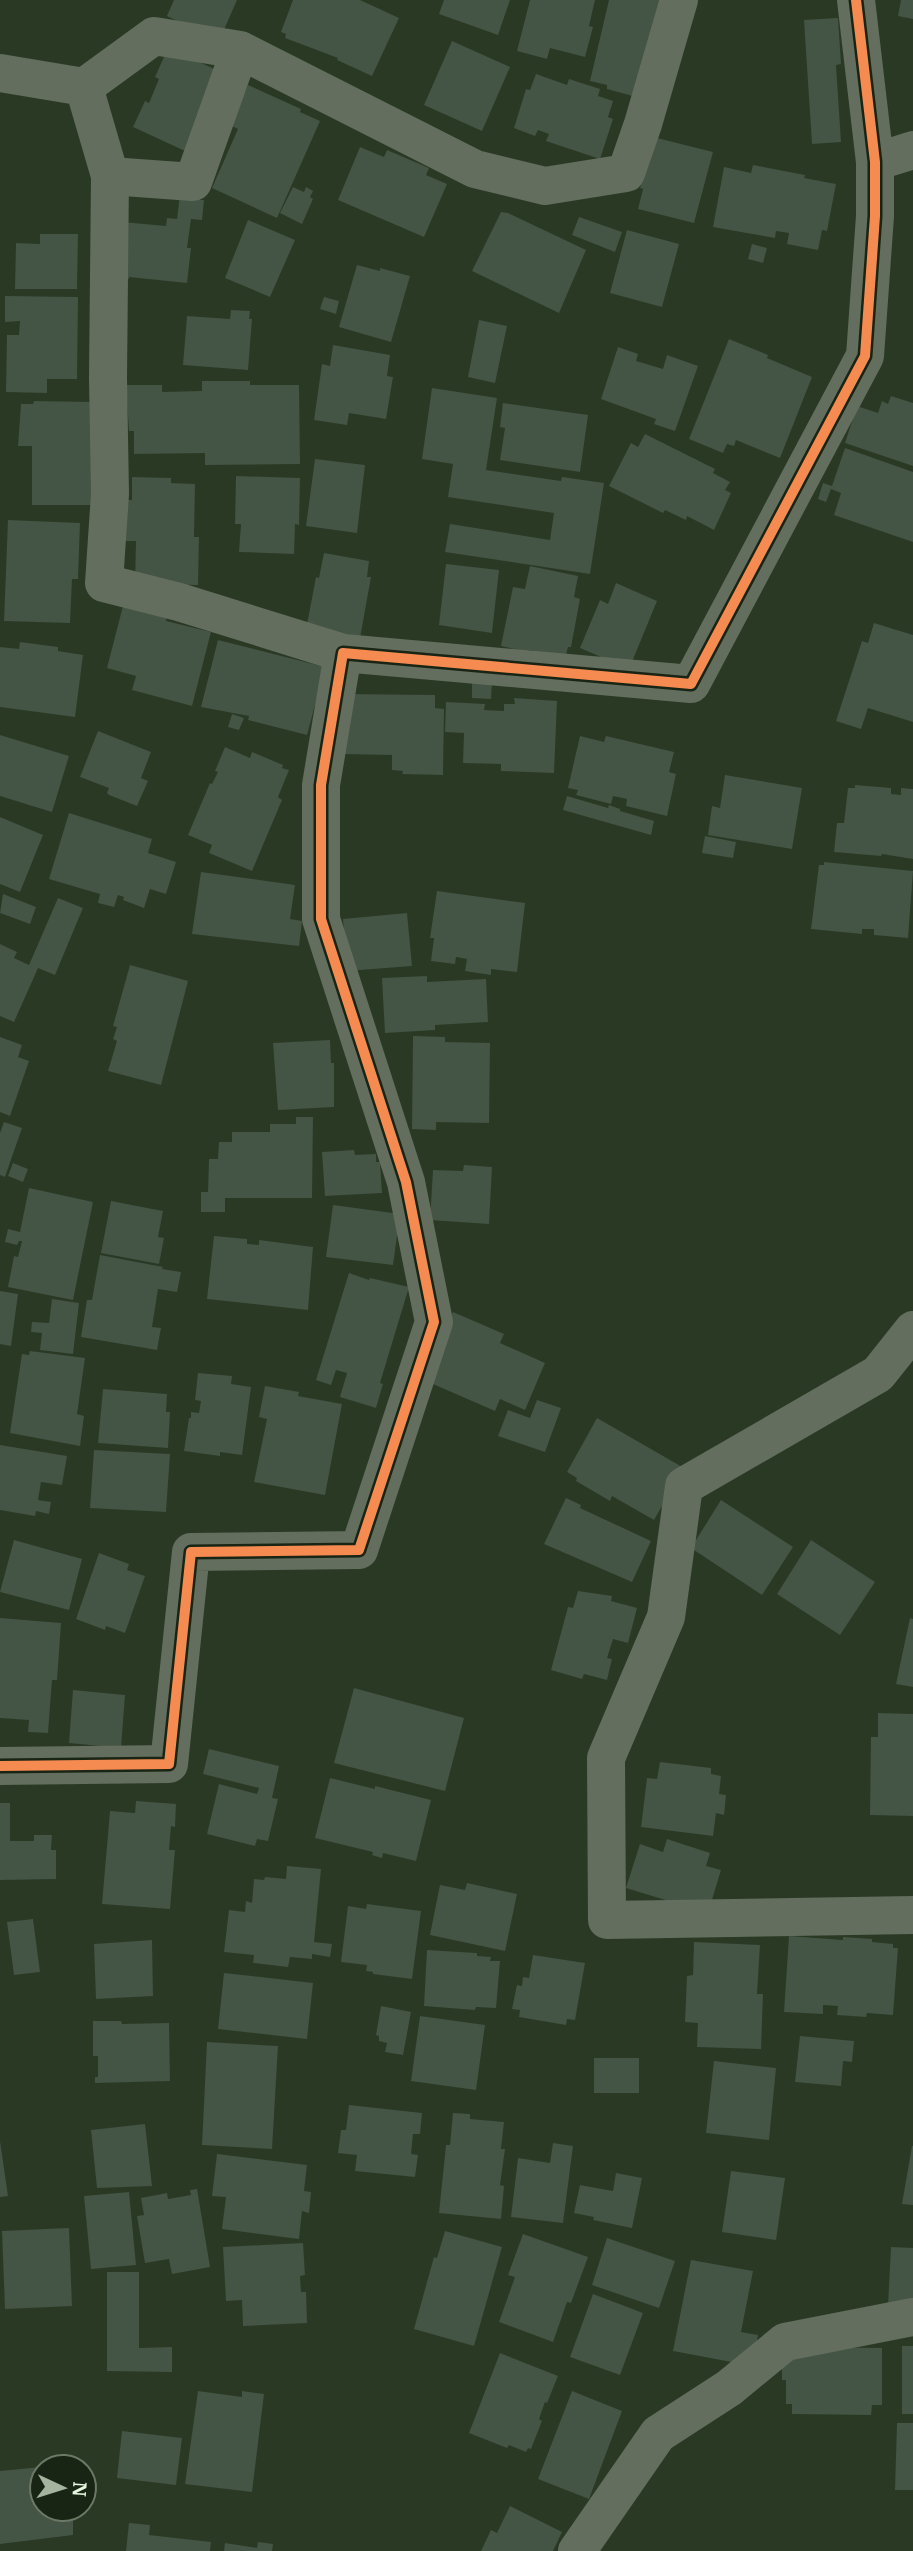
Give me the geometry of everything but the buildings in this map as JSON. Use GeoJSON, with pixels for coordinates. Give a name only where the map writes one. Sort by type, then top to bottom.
{"type":"FeatureCollection","features":[{"type":"Feature","properties":{"kind":"street"},"geometry":{"type":"LineString","coordinates":[[0,73],[84,87],[154,36],[240,50],[475,169],[545,186],[626,173],[679,0]]}},
{"type":"Feature","properties":{"kind":"street"},"geometry":{"type":"LineString","coordinates":[[84,87],[110,176],[110,494],[104,583],[178,602],[343,653],[691,684],[865,356],[875,216],[875,162],[856,0]]}},
{"type":"Feature","properties":{"kind":"street"},"geometry":{"type":"LineString","coordinates":[[110,176],[193,182],[240,50]]}},
{"type":"Feature","properties":{"kind":"street"},"geometry":{"type":"LineString","coordinates":[[875,162],[913,149]]}},
{"type":"Feature","properties":{"kind":"street"},"geometry":{"type":"LineString","coordinates":[[0,1766],[169,1764],[191,1552],[359,1550],[434,1322],[405,1182],[321,919],[321,785],[343,653]]}},
{"type":"Feature","properties":{"kind":"street"},"geometry":{"type":"LineString","coordinates":[[913,1331],[878,1374],[684,1486],[666,1617],[606,1758],[607,1920],[913,1914]]}},
{"type":"Feature","properties":{"kind":"street"},"geometry":{"type":"LineString","coordinates":[[577,2551],[658,2434],[729,2388],[785,2342],[913,2317]]}},
{"type":"Feature","properties":{"kind":"cycle path"},"geometry":{"type":"LineString","coordinates":[[0,1766],[169,1764],[191,1552],[359,1550],[434,1322],[406,1182],[321,919],[321,785],[343,653],[691,684],[865,356],[875,216],[875,162],[856,0]]}}]}
